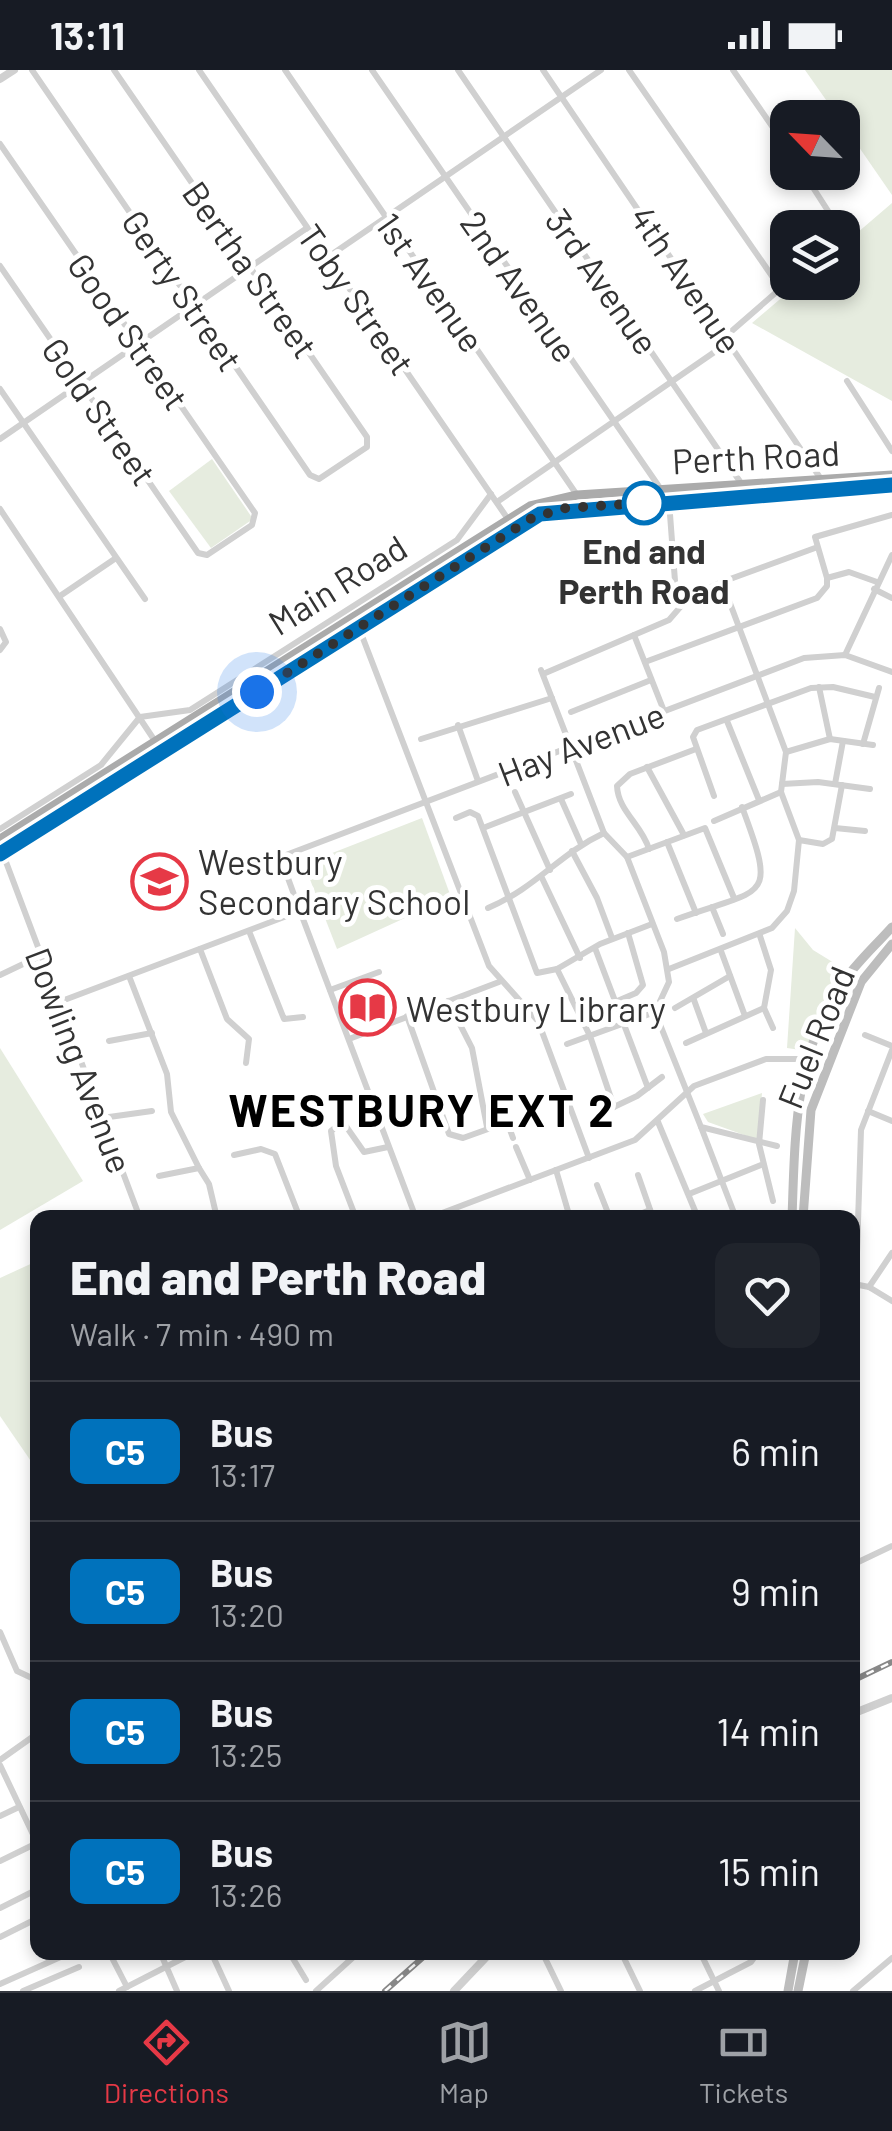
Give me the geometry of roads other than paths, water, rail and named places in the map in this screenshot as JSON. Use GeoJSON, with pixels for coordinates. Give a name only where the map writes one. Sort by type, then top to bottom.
{"type":"FeatureCollection","features":[{"type":"Feature","properties":{"kind":"main road","name":"Perth Road"},"geometry":{"type":"LineString","coordinates":[[515,528],[553,510],[743,495],[892,475]]}},
{"type":"Feature","properties":{"kind":"main road","name":"Perth Road"},"geometry":{"type":"LineString","coordinates":[[508,518],[540,503],[577,495],[741,483],[892,485]]}},
{"type":"Feature","properties":{"kind":"main road","name":"Main Road"},"geometry":{"type":"LineString","coordinates":[[1,848],[155,742],[508,518]]}},
{"type":"Feature","properties":{"kind":"main road","name":"Main Road"},"geometry":{"type":"LineString","coordinates":[[1,848],[163,753],[515,528]]}},
{"type":"Feature","properties":{"kind":"main road","name":"Fuel Road"},"geometry":{"type":"LineString","coordinates":[[792,1210],[796,1114],[808,1059],[838,988],[892,927]]}},
{"type":"Feature","properties":{"kind":"main road","name":"Fuel Road"},"geometry":{"type":"LineString","coordinates":[[804,1210],[811,1110],[858,987],[892,944]]}},
{"type":"Feature","properties":{"kind":"main road"},"geometry":{"type":"LineString","coordinates":[[788,1991],[794,1960]]}},
{"type":"Feature","properties":{"kind":"main road"},"geometry":{"type":"LineString","coordinates":[[798,1991],[804,1960]]}},
{"type":"Feature","properties":{"kind":"street"},"geometry":{"type":"LineString","coordinates":[[0,79],[14,70]]}},
{"type":"Feature","properties":{"kind":"street","name":"Gerty Street"},"geometry":{"type":"LineString","coordinates":[[32,70],[312,478],[319,479],[345,462]]}},
{"type":"Feature","properties":{"kind":"street","name":"Bertha Street"},"geometry":{"type":"LineString","coordinates":[[114,70],[366,436],[366,446],[345,462]]}},
{"type":"Feature","properties":{"kind":"street","name":"Toby Street"},"geometry":{"type":"LineString","coordinates":[[199,70],[515,528]]}},
{"type":"Feature","properties":{"kind":"street","name":"1st Avenue"},"geometry":{"type":"LineString","coordinates":[[285,70],[577,495]]}},
{"type":"Feature","properties":{"kind":"street","name":"2nd Avenue"},"geometry":{"type":"LineString","coordinates":[[372,70],[669,502]]}},
{"type":"Feature","properties":{"kind":"street","name":"3rd Avenue"},"geometry":{"type":"LineString","coordinates":[[458,70],[741,483],[743,495]]}},
{"type":"Feature","properties":{"kind":"street","name":"4th Avenue"},"geometry":{"type":"LineString","coordinates":[[543,70],[824,484]]}},
{"type":"Feature","properties":{"kind":"street"},"geometry":{"type":"LineString","coordinates":[[328,257],[600,70]]}},
{"type":"Feature","properties":{"kind":"street"},"geometry":{"type":"LineString","coordinates":[[629,70],[770,266]]}},
{"type":"Feature","properties":{"kind":"street"},"geometry":{"type":"LineString","coordinates":[[733,70],[770,124]]}},
{"type":"Feature","properties":{"kind":"street","name":"Good Street"},"geometry":{"type":"LineString","coordinates":[[0,144],[257,518],[211,553],[201,554]]}},
{"type":"Feature","properties":{"kind":"street"},"geometry":{"type":"LineString","coordinates":[[0,439],[307,228]]}},
{"type":"Feature","properties":{"kind":"street","name":"Gold Street"},"geometry":{"type":"LineString","coordinates":[[0,266],[201,554]]}},
{"type":"Feature","properties":{"kind":"street"},"geometry":{"type":"LineString","coordinates":[[497,502],[672,382],[727,339],[770,298]]}},
{"type":"Feature","properties":{"kind":"street"},"geometry":{"type":"LineString","coordinates":[[847,381],[892,451]]}},
{"type":"Feature","properties":{"kind":"street"},"geometry":{"type":"LineString","coordinates":[[0,389],[145,600]]}},
{"type":"Feature","properties":{"kind":"street","name":"Main Road"},"geometry":{"type":"LineString","coordinates":[[140,717],[190,710],[457,540],[491,494]]}},
{"type":"Feature","properties":{"kind":"street"},"geometry":{"type":"LineString","coordinates":[[669,502],[675,580]]}},
{"type":"Feature","properties":{"kind":"street"},"geometry":{"type":"LineString","coordinates":[[0,509],[163,753]]}},
{"type":"Feature","properties":{"kind":"street"},"geometry":{"type":"LineString","coordinates":[[645,662],[817,598],[826,586],[826,578],[813,539],[822,532],[892,515]]}},
{"type":"Feature","properties":{"kind":"street"},"geometry":{"type":"LineString","coordinates":[[567,1044],[655,1012],[667,990],[669,969],[627,857],[604,833],[542,672],[674,617],[686,599],[722,582],[815,548]]}},
{"type":"Feature","properties":{"kind":"street"},"geometry":{"type":"LineString","coordinates":[[846,655],[892,556]]}},
{"type":"Feature","properties":{"kind":"street"},"geometry":{"type":"LineString","coordinates":[[60,596],[116,558]]}},
{"type":"Feature","properties":{"kind":"street"},"geometry":{"type":"LineString","coordinates":[[826,578],[849,572],[892,598]]}},
{"type":"Feature","properties":{"kind":"street"},"geometry":{"type":"LineString","coordinates":[[669,969],[760,936],[778,924],[792,900],[799,840],[782,788],[786,752],[722,582]]}},
{"type":"Feature","properties":{"kind":"street"},"geometry":{"type":"LineString","coordinates":[[354,615],[489,966],[499,982],[538,1021],[589,1158]]}},
{"type":"Feature","properties":{"kind":"street"},"geometry":{"type":"LineString","coordinates":[[0,629],[6,642],[0,650]]}},
{"type":"Feature","properties":{"kind":"street"},"geometry":{"type":"LineString","coordinates":[[634,635],[664,711]]}},
{"type":"Feature","properties":{"kind":"street","name":"Hay Avenue"},"geometry":{"type":"LineString","coordinates":[[300,911],[286,870],[289,853],[813,656],[846,655],[892,672]]}},
{"type":"Feature","properties":{"kind":"street"},"geometry":{"type":"LineString","coordinates":[[571,712],[651,680]]}},
{"type":"Feature","properties":{"kind":"street"},"geometry":{"type":"LineString","coordinates":[[819,686],[830,739]]}},
{"type":"Feature","properties":{"kind":"street"},"geometry":{"type":"LineString","coordinates":[[714,796],[696,749],[694,732],[819,686],[875,697]]}},
{"type":"Feature","properties":{"kind":"street"},"geometry":{"type":"LineString","coordinates":[[864,744],[879,688]]}},
{"type":"Feature","properties":{"kind":"street"},"geometry":{"type":"LineString","coordinates":[[421,739],[552,698]]}},
{"type":"Feature","properties":{"kind":"street"},"geometry":{"type":"LineString","coordinates":[[0,828],[101,766],[140,717]]}},
{"type":"Feature","properties":{"kind":"street"},"geometry":{"type":"LineString","coordinates":[[727,722],[759,800]]}},
{"type":"Feature","properties":{"kind":"street"},"geometry":{"type":"LineString","coordinates":[[458,725],[478,781]]}},
{"type":"Feature","properties":{"kind":"street"},"geometry":{"type":"LineString","coordinates":[[786,752],[830,739],[873,745]]}},
{"type":"Feature","properties":{"kind":"street"},"geometry":{"type":"LineString","coordinates":[[799,840],[827,843],[835,828],[843,741]]}},
{"type":"Feature","properties":{"kind":"street"},"geometry":{"type":"LineString","coordinates":[[649,848],[616,790],[621,780],[696,749]]}},
{"type":"Feature","properties":{"kind":"street"},"geometry":{"type":"LineString","coordinates":[[647,767],[684,836]]}},
{"type":"Feature","properties":{"kind":"street"},"geometry":{"type":"LineString","coordinates":[[714,820],[782,788],[838,785],[870,789]]}},
{"type":"Feature","properties":{"kind":"street"},"geometry":{"type":"LineString","coordinates":[[515,792],[550,870]]}},
{"type":"Feature","properties":{"kind":"street"},"geometry":{"type":"LineString","coordinates":[[483,828],[572,794]]}},
{"type":"Feature","properties":{"kind":"street"},"geometry":{"type":"LineString","coordinates":[[561,798],[581,844]]}},
{"type":"Feature","properties":{"kind":"street"},"geometry":{"type":"LineString","coordinates":[[677,920],[757,887],[764,873],[763,862],[742,807]]}},
{"type":"Feature","properties":{"kind":"street"},"geometry":{"type":"LineString","coordinates":[[456,818],[476,814],[534,971],[557,969],[612,938],[652,924]]}},
{"type":"Feature","properties":{"kind":"street"},"geometry":{"type":"LineString","coordinates":[[627,857],[702,828],[709,834],[734,898]]}},
{"type":"Feature","properties":{"kind":"street"},"geometry":{"type":"LineString","coordinates":[[835,828],[866,831]]}},
{"type":"Feature","properties":{"kind":"street"},"geometry":{"type":"LineString","coordinates":[[488,908],[542,878],[581,844],[604,833]]}},
{"type":"Feature","properties":{"kind":"street"},"geometry":{"type":"LineString","coordinates":[[668,842],[696,912]]}},
{"type":"Feature","properties":{"kind":"street","name":"Dowling Avenue"},"geometry":{"type":"LineString","coordinates":[[1,848],[137,1210]]}},
{"type":"Feature","properties":{"kind":"street"},"geometry":{"type":"LineString","coordinates":[[572,852],[597,898],[612,938]]}},
{"type":"Feature","properties":{"kind":"street"},"geometry":{"type":"LineString","coordinates":[[542,878],[580,958]]}},
{"type":"Feature","properties":{"kind":"street"},"geometry":{"type":"LineString","coordinates":[[712,907],[722,934]]}},
{"type":"Feature","properties":{"kind":"street"},"geometry":{"type":"LineString","coordinates":[[59,1002],[300,911],[413,1210]]}},
{"type":"Feature","properties":{"kind":"street"},"geometry":{"type":"LineString","coordinates":[[249,931],[281,1015],[288,1021],[303,1017]]}},
{"type":"Feature","properties":{"kind":"street"},"geometry":{"type":"LineString","coordinates":[[614,1002],[636,994],[644,984],[628,934]]}},
{"type":"Feature","properties":{"kind":"street"},"geometry":{"type":"LineString","coordinates":[[760,936],[770,970],[764,1008],[773,1028]]}},
{"type":"Feature","properties":{"kind":"street"},"geometry":{"type":"LineString","coordinates":[[594,948],[648,1088]]}},
{"type":"Feature","properties":{"kind":"street"},"geometry":{"type":"LineString","coordinates":[[200,949],[226,1018],[248,1039],[246,1063]]}},
{"type":"Feature","properties":{"kind":"street"},"geometry":{"type":"LineString","coordinates":[[721,950],[745,1016]]}},
{"type":"Feature","properties":{"kind":"street"},"geometry":{"type":"LineString","coordinates":[[0,976],[42,956]]}},
{"type":"Feature","properties":{"kind":"street"},"geometry":{"type":"LineString","coordinates":[[557,969],[590,1036],[614,1107]]}},
{"type":"Feature","properties":{"kind":"street"},"geometry":{"type":"LineString","coordinates":[[330,990],[379,972]]}},
{"type":"Feature","properties":{"kind":"street"},"geometry":{"type":"LineString","coordinates":[[129,976],[167,1074],[171,1112],[210,1184],[215,1210]]}},
{"type":"Feature","properties":{"kind":"street"},"geometry":{"type":"LineString","coordinates":[[675,1008],[730,976]]}},
{"type":"Feature","properties":{"kind":"street"},"geometry":{"type":"LineString","coordinates":[[349,1039],[499,982]]}},
{"type":"Feature","properties":{"kind":"street"},"geometry":{"type":"LineString","coordinates":[[694,1000],[706,1033]]}},
{"type":"Feature","properties":{"kind":"street"},"geometry":{"type":"LineString","coordinates":[[448,1001],[472,1048],[488,1127]]}},
{"type":"Feature","properties":{"kind":"street"},"geometry":{"type":"LineString","coordinates":[[686,1043],[764,1008]]}},
{"type":"Feature","properties":{"kind":"street"},"geometry":{"type":"LineString","coordinates":[[655,1012],[733,1210]]}},
{"type":"Feature","properties":{"kind":"street"},"geometry":{"type":"LineString","coordinates":[[407,1016],[449,1134],[463,1138],[506,1124],[513,1138]]}},
{"type":"Feature","properties":{"kind":"street"},"geometry":{"type":"LineString","coordinates":[[109,1041],[152,1033]]}},
{"type":"Feature","properties":{"kind":"street"},"geometry":{"type":"LineString","coordinates":[[857,1210],[860,1139],[892,1048],[865,1035]]}},
{"type":"Feature","properties":{"kind":"street"},"geometry":{"type":"LineString","coordinates":[[450,1210],[635,1140],[685,1091],[766,1059],[808,1059]]}},
{"type":"Feature","properties":{"kind":"street"},"geometry":{"type":"LineString","coordinates":[[597,1115],[662,1077]]}},
{"type":"Feature","properties":{"kind":"street"},"geometry":{"type":"LineString","coordinates":[[763,1100],[758,1144],[773,1201]]}},
{"type":"Feature","properties":{"kind":"street"},"geometry":{"type":"LineString","coordinates":[[102,1118],[152,1111]]}},
{"type":"Feature","properties":{"kind":"street"},"geometry":{"type":"LineString","coordinates":[[868,1111],[892,1121]]}},
{"type":"Feature","properties":{"kind":"street"},"geometry":{"type":"LineString","coordinates":[[658,1121],[695,1210]]}},
{"type":"Feature","properties":{"kind":"street"},"geometry":{"type":"LineString","coordinates":[[353,1210],[336,1166],[331,1130],[343,1122],[364,1152],[388,1147]]}},
{"type":"Feature","properties":{"kind":"street"},"geometry":{"type":"LineString","coordinates":[[701,1127],[777,1146]]}},
{"type":"Feature","properties":{"kind":"street"},"geometry":{"type":"LineString","coordinates":[[516,1148],[530,1180]]}},
{"type":"Feature","properties":{"kind":"street"},"geometry":{"type":"LineString","coordinates":[[234,1156],[261,1150],[278,1157],[297,1210]]}},
{"type":"Feature","properties":{"kind":"street"},"geometry":{"type":"LineString","coordinates":[[689,1194],[762,1164]]}},
{"type":"Feature","properties":{"kind":"street"},"geometry":{"type":"LineString","coordinates":[[160,1176],[199,1168]]}},
{"type":"Feature","properties":{"kind":"street"},"geometry":{"type":"LineString","coordinates":[[556,1170],[568,1210]]}},
{"type":"Feature","properties":{"kind":"street"},"geometry":{"type":"LineString","coordinates":[[638,1175],[650,1210]]}},
{"type":"Feature","properties":{"kind":"street"},"geometry":{"type":"LineString","coordinates":[[598,1185],[607,1210]]}},
{"type":"Feature","properties":{"kind":"street"},"geometry":{"type":"LineString","coordinates":[[869,1286],[892,1252]]}},
{"type":"Feature","properties":{"kind":"street"},"geometry":{"type":"LineString","coordinates":[[860,1285],[869,1286],[892,1302]]}},
{"type":"Feature","properties":{"kind":"street"},"geometry":{"type":"LineString","coordinates":[[860,1561],[892,1546]]}},
{"type":"Feature","properties":{"kind":"street"},"geometry":{"type":"LineString","coordinates":[[0,1632],[17,1671],[30,1677]]}},
{"type":"Feature","properties":{"kind":"street"},"geometry":{"type":"LineString","coordinates":[[860,1711],[892,1698]]}},
{"type":"Feature","properties":{"kind":"street"},"geometry":{"type":"LineString","coordinates":[[30,1739],[0,1762],[30,1829]]}},
{"type":"Feature","properties":{"kind":"street"},"geometry":{"type":"LineString","coordinates":[[0,1816],[20,1807]]}},
{"type":"Feature","properties":{"kind":"street"},"geometry":{"type":"LineString","coordinates":[[0,1861],[30,1847]]}},
{"type":"Feature","properties":{"kind":"street"},"geometry":{"type":"LineString","coordinates":[[0,1908],[30,1893]]}},
{"type":"Feature","properties":{"kind":"street"},"geometry":{"type":"LineString","coordinates":[[0,1937],[30,1922]]}},
{"type":"Feature","properties":{"kind":"street"},"geometry":{"type":"LineString","coordinates":[[853,1991],[892,1958]]}},
{"type":"Feature","properties":{"kind":"street"},"geometry":{"type":"LineString","coordinates":[[0,1984],[54,1960]]}},
{"type":"Feature","properties":{"kind":"street"},"geometry":{"type":"LineString","coordinates":[[113,1960],[127,1987]]}},
{"type":"Feature","properties":{"kind":"street"},"geometry":{"type":"LineString","coordinates":[[163,1960],[176,1991]]}},
{"type":"Feature","properties":{"kind":"street"},"geometry":{"type":"LineString","coordinates":[[119,1991],[180,1960]]}},
{"type":"Feature","properties":{"kind":"street"},"geometry":{"type":"LineString","coordinates":[[214,1960],[229,1991]]}},
{"type":"Feature","properties":{"kind":"street"},"geometry":{"type":"LineString","coordinates":[[294,1960],[306,1980]]}},
{"type":"Feature","properties":{"kind":"street"},"geometry":{"type":"LineString","coordinates":[[321,1990],[351,1960]]}},
{"type":"Feature","properties":{"kind":"street"},"geometry":{"type":"LineString","coordinates":[[454,1991],[483,1960]]}},
{"type":"Feature","properties":{"kind":"street"},"geometry":{"type":"LineString","coordinates":[[546,1960],[561,1991]]}},
{"type":"Feature","properties":{"kind":"street"},"geometry":{"type":"LineString","coordinates":[[625,1960],[640,1991]]}},
{"type":"Feature","properties":{"kind":"street"},"geometry":{"type":"LineString","coordinates":[[704,1960],[720,1991]]}},
{"type":"Feature","properties":{"kind":"street"},"geometry":{"type":"LineString","coordinates":[[695,1991],[749,1960]]}},
{"type":"Feature","properties":{"kind":"street"},"geometry":{"type":"LineString","coordinates":[[23,1991],[80,1966]]}},
{"type":"Feature","properties":{"kind":"railway"},"geometry":{"type":"LineString","coordinates":[[860,1677],[892,1662]]}},
{"type":"Feature","properties":{"kind":"railway"},"geometry":{"type":"LineString","coordinates":[[385,1991],[420,1960]]}},
{"type":"Feature","properties":{"kind":"place","name":"End and Perth Road"},"geometry":{"type":"Point","coordinates":[644,503]}},
{"type":"Feature","properties":{"kind":"place","name":"Westbury Secondary School"},"geometry":{"type":"Point","coordinates":[159,881]}},
{"type":"Feature","properties":{"kind":"place","name":"Westbury Library"},"geometry":{"type":"Point","coordinates":[367,1008]}},
{"type":"Feature","properties":{"kind":"district","name":"WESTBURY EXT 2"},"geometry":{"type":"Point","coordinates":[422,1109]}}]}
